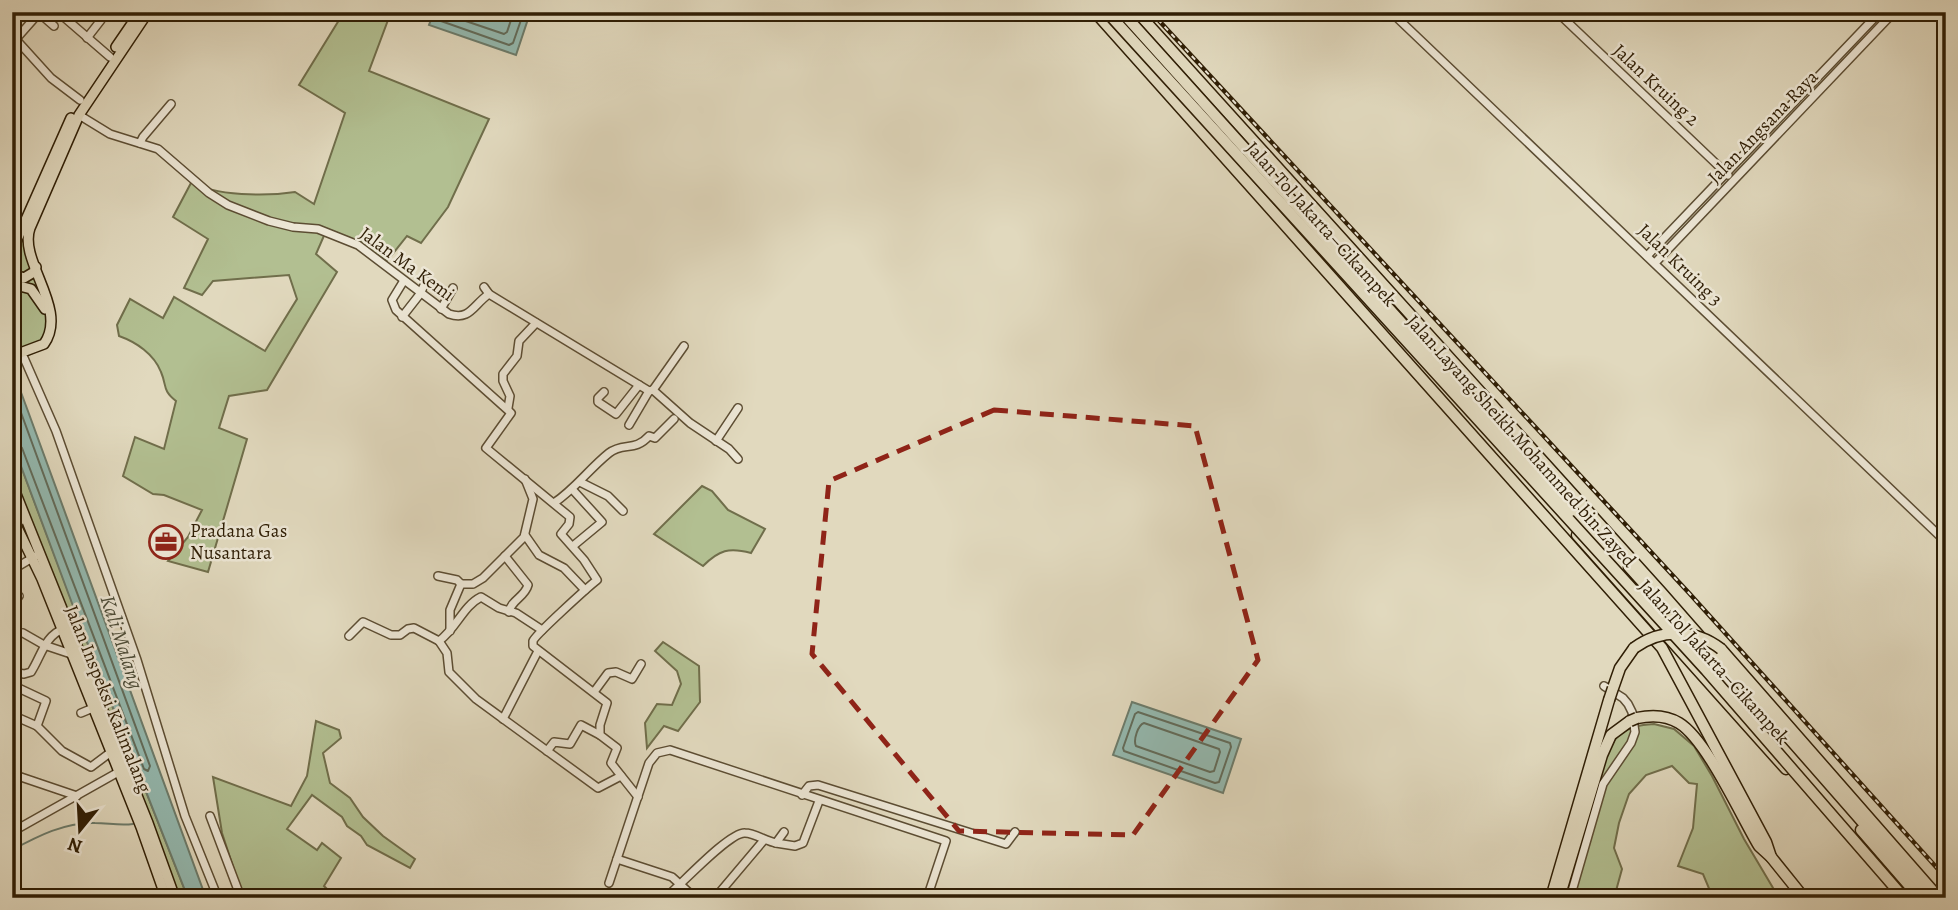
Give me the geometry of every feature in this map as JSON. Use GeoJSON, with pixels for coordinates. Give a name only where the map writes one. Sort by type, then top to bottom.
{"type":"FeatureCollection","features":[{"type":"Feature","properties":{"kind":"highway"},"geometry":{"type":"LineString","coordinates":[[1095,12],[1661,648],[1766,842],[1771,856]]}},
{"type":"Feature","properties":{"kind":"highway","name":"Jalan Layang Sheikh Mohammed bin Zayed"},"geometry":{"type":"LineString","coordinates":[[1107,12],[1706,670],[1902,898]]}},
{"type":"Feature","properties":{"kind":"highway","name":"Jalan Layang Sheikh Mohammed bin Zayed"},"geometry":{"type":"LineString","coordinates":[[1122,12],[1711,666],[1842,820],[1913,898]]}},
{"type":"Feature","properties":{"kind":"highway","name":"Jalan Tol Jakarta–Cikampek"},"geometry":{"type":"LineString","coordinates":[[1128,12],[1706,652],[1920,898]]}},
{"type":"Feature","properties":{"kind":"highway"},"geometry":{"type":"LineString","coordinates":[[1137,12],[1661,592],[1930,898]]}},
{"type":"Feature","properties":{"kind":"highway"},"geometry":{"type":"LineString","coordinates":[[1551,898],[1609,700],[1608,687],[1633,648],[1658,636],[1678,633],[1705,639],[1720,649],[1939,898]]}},
{"type":"Feature","properties":{"kind":"highway"},"geometry":{"type":"LineString","coordinates":[[1559,898],[1602,755],[1611,735],[1633,720],[1649,716],[1677,722],[1694,736],[1712,762],[1759,846],[1771,856],[1804,898]]}},
{"type":"Feature","properties":{"kind":"main road"},"geometry":{"type":"LineString","coordinates":[[12,251],[80,100],[140,12]]}},
{"type":"Feature","properties":{"kind":"main road"},"geometry":{"type":"LineString","coordinates":[[13,359],[24,358],[44,344],[51,318],[27,241],[28,234],[79,115],[148,12]]}},
{"type":"Feature","properties":{"kind":"main road"},"geometry":{"type":"LineString","coordinates":[[12,274],[24,278],[30,276],[36,267]]}},
{"type":"Feature","properties":{"kind":"main road"},"geometry":{"type":"LineString","coordinates":[[12,284],[31,289],[51,318]]}},
{"type":"Feature","properties":{"kind":"main road"},"geometry":{"type":"LineString","coordinates":[[13,359],[44,344]]}},
{"type":"Feature","properties":{"kind":"main road","name":"Jalan Inspeksi Kalimalang"},"geometry":{"type":"LineString","coordinates":[[12,484],[27,536],[175,898]]}},
{"type":"Feature","properties":{"kind":"main road"},"geometry":{"type":"LineString","coordinates":[[12,502],[15,521],[27,536]]}},
{"type":"Feature","properties":{"kind":"main road","name":"Jalan Inspeksi Kalimalang"},"geometry":{"type":"LineString","coordinates":[[64,628],[71,654],[85,678],[93,708],[103,721],[111,752],[123,770],[166,898]]}},
{"type":"Feature","properties":{"kind":"street"},"geometry":{"type":"LineString","coordinates":[[54,26],[38,12],[14,37],[51,78],[80,100]]}},
{"type":"Feature","properties":{"kind":"street"},"geometry":{"type":"LineString","coordinates":[[58,12],[110,57]]}},
{"type":"Feature","properties":{"kind":"street","name":"Jalan Kruing 3"},"geometry":{"type":"LineString","coordinates":[[1391,12],[1946,542]]}},
{"type":"Feature","properties":{"kind":"street","name":"Jalan Kruing 2"},"geometry":{"type":"LineString","coordinates":[[1557,12],[1734,181]]}},
{"type":"Feature","properties":{"kind":"street","name":"Jalan Angsana Raya"},"geometry":{"type":"LineString","coordinates":[[1655,263],[1894,12]]}},
{"type":"Feature","properties":{"kind":"street"},"geometry":{"type":"LineString","coordinates":[[1875,14],[1882,25]]}},
{"type":"Feature","properties":{"kind":"street","name":"Jalan Angsana Raya"},"geometry":{"type":"LineString","coordinates":[[1647,256],[1875,14]]}},
{"type":"Feature","properties":{"kind":"street"},"geometry":{"type":"LineString","coordinates":[[87,38],[101,20]]}},
{"type":"Feature","properties":{"kind":"street"},"geometry":{"type":"LineString","coordinates":[[141,143],[143,136],[171,104]]}},
{"type":"Feature","properties":{"kind":"street","name":"Jalan Ma Kemi"},"geometry":{"type":"LineString","coordinates":[[79,115],[110,134],[158,149],[207,192],[228,205],[269,221],[318,229],[347,240],[365,250],[403,282],[449,314],[463,317],[487,291],[536,323]]}},
{"type":"Feature","properties":{"kind":"street"},"geometry":{"type":"LineString","coordinates":[[402,317],[420,294],[426,281]]}},
{"type":"Feature","properties":{"kind":"street"},"geometry":{"type":"LineString","coordinates":[[403,282],[392,300],[396,310],[508,408],[510,416],[486,446],[570,517],[569,524],[561,534],[597,577],[596,581],[542,630],[533,640],[533,646],[607,704],[600,725],[600,735]]}},
{"type":"Feature","properties":{"kind":"street"},"geometry":{"type":"LineString","coordinates":[[441,309],[453,288]]}},
{"type":"Feature","properties":{"kind":"street"},"geometry":{"type":"LineString","coordinates":[[508,408],[510,396],[502,375],[517,355],[519,341],[536,323],[651,391],[738,458]]}},
{"type":"Feature","properties":{"kind":"street"},"geometry":{"type":"LineString","coordinates":[[629,425],[684,346]]}},
{"type":"Feature","properties":{"kind":"street"},"geometry":{"type":"LineString","coordinates":[[24,358],[56,432],[137,660],[185,816],[218,898]]}},
{"type":"Feature","properties":{"kind":"street"},"geometry":{"type":"LineString","coordinates":[[604,392],[598,401],[616,414],[639,385]]}},
{"type":"Feature","properties":{"kind":"street"},"geometry":{"type":"LineString","coordinates":[[716,441],[738,408]]}},
{"type":"Feature","properties":{"kind":"street"},"geometry":{"type":"LineString","coordinates":[[554,503],[612,451],[642,444],[649,436],[655,438],[674,419]]}},
{"type":"Feature","properties":{"kind":"street"},"geometry":{"type":"LineString","coordinates":[[438,576],[457,580],[461,584],[473,584],[481,580],[525,535],[533,499],[525,477]]}},
{"type":"Feature","properties":{"kind":"street"},"geometry":{"type":"LineString","coordinates":[[580,482],[608,496],[623,511]]}},
{"type":"Feature","properties":{"kind":"street"},"geometry":{"type":"LineString","coordinates":[[572,489],[602,523],[573,546]]}},
{"type":"Feature","properties":{"kind":"street"},"geometry":{"type":"LineString","coordinates":[[525,535],[539,555],[565,568],[585,590]]}},
{"type":"Feature","properties":{"kind":"street"},"geometry":{"type":"LineString","coordinates":[[12,570],[36,556]]}},
{"type":"Feature","properties":{"kind":"street"},"geometry":{"type":"LineString","coordinates":[[505,556],[528,585],[525,593],[511,605],[509,612]]}},
{"type":"Feature","properties":{"kind":"street"},"geometry":{"type":"LineString","coordinates":[[450,632],[450,610],[461,584]]}},
{"type":"Feature","properties":{"kind":"street"},"geometry":{"type":"LineString","coordinates":[[12,606],[19,596]]}},
{"type":"Feature","properties":{"kind":"street"},"geometry":{"type":"LineString","coordinates":[[439,641],[450,632],[470,605],[481,597],[516,613],[542,630]]}},
{"type":"Feature","properties":{"kind":"street"},"geometry":{"type":"LineString","coordinates":[[349,636],[363,622],[391,635],[400,635],[414,628],[439,641],[447,653],[450,674],[477,699],[598,788],[621,776]]}},
{"type":"Feature","properties":{"kind":"street"},"geometry":{"type":"LineString","coordinates":[[12,672],[31,672],[44,645],[64,628]]}},
{"type":"Feature","properties":{"kind":"street"},"geometry":{"type":"LineString","coordinates":[[23,634],[71,654]]}},
{"type":"Feature","properties":{"kind":"street"},"geometry":{"type":"LineString","coordinates":[[503,719],[538,651]]}},
{"type":"Feature","properties":{"kind":"street"},"geometry":{"type":"LineString","coordinates":[[594,692],[608,673],[613,671],[632,678],[641,664]]}},
{"type":"Feature","properties":{"kind":"street"},"geometry":{"type":"LineString","coordinates":[[12,687],[46,701],[37,726]]}},
{"type":"Feature","properties":{"kind":"street"},"geometry":{"type":"LineString","coordinates":[[1570,898],[1602,784],[1631,743],[1635,732],[1628,704],[1608,687]]}},
{"type":"Feature","properties":{"kind":"street"},"geometry":{"type":"LineString","coordinates":[[81,713],[93,708]]}},
{"type":"Feature","properties":{"kind":"street"},"geometry":{"type":"LineString","coordinates":[[12,715],[37,726],[62,751],[88,767],[111,752]]}},
{"type":"Feature","properties":{"kind":"street"},"geometry":{"type":"LineString","coordinates":[[547,751],[554,742],[570,744],[581,725],[617,748],[611,763],[638,797]]}},
{"type":"Feature","properties":{"kind":"street"},"geometry":{"type":"LineString","coordinates":[[609,883],[652,758],[662,751],[670,750],[802,796],[946,841],[927,898]]}},
{"type":"Feature","properties":{"kind":"street"},"geometry":{"type":"LineString","coordinates":[[12,832],[123,770]]}},
{"type":"Feature","properties":{"kind":"street"},"geometry":{"type":"LineString","coordinates":[[12,775],[77,796]]}},
{"type":"Feature","properties":{"kind":"street"},"geometry":{"type":"LineString","coordinates":[[802,796],[809,786],[818,785],[1006,844],[1015,832]]}},
{"type":"Feature","properties":{"kind":"street"},"geometry":{"type":"LineString","coordinates":[[665,898],[714,852],[739,834],[748,833],[764,840],[795,846],[803,843],[819,801]]}},
{"type":"Feature","properties":{"kind":"street"},"geometry":{"type":"LineString","coordinates":[[210,816],[241,898]]}},
{"type":"Feature","properties":{"kind":"street"},"geometry":{"type":"LineString","coordinates":[[776,843],[784,832]]}},
{"type":"Feature","properties":{"kind":"street"},"geometry":{"type":"LineString","coordinates":[[715,898],[764,840]]}},
{"type":"Feature","properties":{"kind":"street"},"geometry":{"type":"LineString","coordinates":[[617,859],[672,877],[695,898]]}},
{"type":"Feature","properties":{"kind":"highlighted area"},"geometry":{"type":"Polygon","coordinates":[[[994,410],[1195,426],[1258,660],[1133,835],[959,831],[812,654],[829,481],[994,410]]]}},
{"type":"Feature","properties":{"kind":"green space"},"geometry":{"type":"Polygon","coordinates":[[[344,12],[391,12],[369,71],[489,119],[448,207],[421,243],[407,236],[387,261],[359,243],[326,231],[316,254],[337,272],[267,390],[229,396],[219,428],[247,439],[208,572],[168,561],[188,537],[202,510],[164,495],[153,494],[123,476],[135,437],[164,449],[176,401],[167,391],[154,360],[138,345],[119,336],[117,325],[130,299],[163,318],[174,297],[265,351],[297,299],[289,275],[213,281],[202,295],[184,288],[208,239],[173,217],[192,181],[227,193],[295,192],[314,204],[345,113],[299,85],[344,12]]]}},
{"type":"Feature","properties":{"kind":"green space"},"geometry":{"type":"Polygon","coordinates":[[[12,227],[21,232],[27,241],[51,318],[39,350],[12,363],[12,227]]]}},
{"type":"Feature","properties":{"kind":"green space"},"geometry":{"type":"Polygon","coordinates":[[[12,442],[188,898],[175,898],[12,485],[12,442]]]}},
{"type":"Feature","properties":{"kind":"green space"},"geometry":{"type":"Polygon","coordinates":[[[702,486],[712,491],[728,510],[765,529],[751,553],[725,551],[703,566],[654,534],[702,486]]]}},
{"type":"Feature","properties":{"kind":"green space"},"geometry":{"type":"Polygon","coordinates":[[[663,642],[699,666],[700,702],[678,731],[664,726],[647,748],[645,723],[657,704],[672,705],[681,684],[677,671],[655,651],[663,642]]]}},
{"type":"Feature","properties":{"kind":"green space"},"geometry":{"type":"Polygon","coordinates":[[[316,721],[339,730],[341,738],[323,753],[330,783],[350,798],[363,817],[383,836],[415,859],[410,868],[367,845],[361,836],[347,826],[342,817],[312,795],[287,829],[317,850],[322,843],[341,858],[324,886],[336,898],[246,898],[242,894],[222,833],[213,777],[291,806],[307,776],[316,721]]]}},
{"type":"Feature","properties":{"kind":"green space"},"geometry":{"type":"Polygon","coordinates":[[[1654,724],[1674,729],[1694,746],[1779,898],[1765,898],[1758,893],[1747,898],[1713,898],[1703,874],[1678,866],[1693,828],[1697,784],[1689,783],[1672,766],[1646,775],[1629,794],[1614,848],[1622,869],[1614,898],[1583,898],[1565,890],[1595,784],[1611,745],[1627,730],[1654,724]]]}},
{"type":"Feature","properties":{"kind":"water"},"geometry":{"type":"Polygon","coordinates":[[[434,12],[518,12],[529,16],[516,55],[429,25],[434,12]]]}},
{"type":"Feature","properties":{"kind":"water"},"geometry":{"type":"Polygon","coordinates":[[[12,368],[206,898],[188,898],[76,614],[12,442],[12,368]]]}},
{"type":"Feature","properties":{"kind":"water"},"geometry":{"type":"Polygon","coordinates":[[[1132,702],[1241,739],[1223,793],[1113,755],[1132,702]]]}},
{"type":"Feature","properties":{"kind":"waterway"},"geometry":{"type":"LineString","coordinates":[[12,850],[62,827],[84,823],[133,824]]}},
{"type":"Feature","properties":{"kind":"railway"},"geometry":{"type":"LineString","coordinates":[[1151,12],[1689,593],[1946,878]]}},
{"type":"Feature","properties":{"kind":"place","name":"Pradana Gas Nusantara"},"geometry":{"type":"Point","coordinates":[166,542]}},
{"type":"Feature","properties":{"kind":"water label","name":"Kali Malang"},"geometry":{"type":"Point","coordinates":[122,642]}}]}
